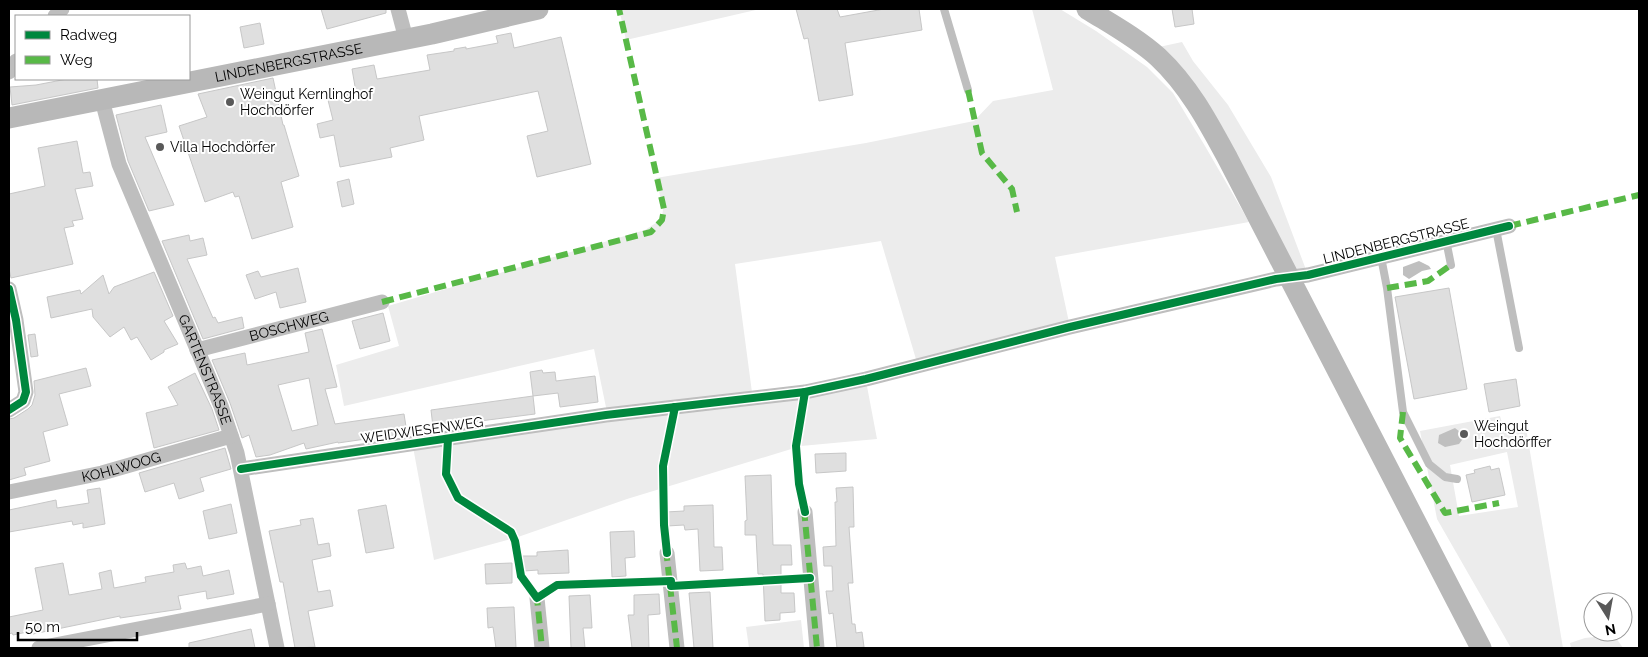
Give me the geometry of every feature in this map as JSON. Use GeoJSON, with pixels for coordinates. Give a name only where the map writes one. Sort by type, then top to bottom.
{"type":"FeatureCollection","features":[{"type":"Feature","properties":{"kind":"main road","name":"LINDENBERGSTRASSE"},"geometry":{"type":"LineString","coordinates":[[9,118],[406,39],[538,9]]}},
{"type":"Feature","properties":{"kind":"main road"},"geometry":{"type":"LineString","coordinates":[[1088,9],[1157,57],[1186,88],[1203,114],[1481,648]]}},
{"type":"Feature","properties":{"kind":"street"},"geometry":{"type":"LineString","coordinates":[[398,9],[406,39]]}},
{"type":"Feature","properties":{"kind":"street","name":"GARTENSTRASSE"},"geometry":{"type":"LineString","coordinates":[[102,100],[120,164],[221,406],[231,436],[241,469],[277,648]]}},
{"type":"Feature","properties":{"kind":"street","name":"LINDENBERGSTRASSE"},"geometry":{"type":"LineString","coordinates":[[606,415],[805,392],[866,379],[1276,279],[1308,275],[1502,227]]}},
{"type":"Feature","properties":{"kind":"street"},"geometry":{"type":"LineString","coordinates":[[9,289],[16,320],[26,392],[23,401],[9,410]]}},
{"type":"Feature","properties":{"kind":"street","name":"BOSCHWEG"},"geometry":{"type":"LineString","coordinates":[[197,350],[382,302]]}},
{"type":"Feature","properties":{"kind":"street","name":"WEIDWIESENWEG"},"geometry":{"type":"LineString","coordinates":[[241,469],[606,415]]}},
{"type":"Feature","properties":{"kind":"street","name":"KOHLWOOG"},"geometry":{"type":"LineString","coordinates":[[9,492],[102,473],[231,436]]}},
{"type":"Feature","properties":{"kind":"street"},"geometry":{"type":"LineString","coordinates":[[805,512],[818,648]]}},
{"type":"Feature","properties":{"kind":"street"},"geometry":{"type":"LineString","coordinates":[[667,553],[677,648]]}},
{"type":"Feature","properties":{"kind":"street"},"geometry":{"type":"LineString","coordinates":[[537,598],[542,648]]}},
{"type":"Feature","properties":{"kind":"street"},"geometry":{"type":"LineString","coordinates":[[38,648],[268,604]]}},
{"type":"Feature","properties":{"kind":"lane"},"geometry":{"type":"LineString","coordinates":[[944,9],[968,90]]}},
{"type":"Feature","properties":{"kind":"lane"},"geometry":{"type":"LineString","coordinates":[[1502,227],[1519,348]]}},
{"type":"Feature","properties":{"kind":"lane"},"geometry":{"type":"LineString","coordinates":[[1446,240],[1451,265]]}},
{"type":"Feature","properties":{"kind":"lane"},"geometry":{"type":"LineString","coordinates":[[1381,256],[1403,412],[1429,464],[1445,477],[1457,479]]}},
{"type":"Feature","properties":{"kind":"shaded area"},"geometry":{"type":"Polygon","coordinates":[[[619,9],[760,9],[626,40],[619,9]]]}},
{"type":"Feature","properties":{"kind":"shaded area"},"geometry":{"type":"Polygon","coordinates":[[[1032,9],[1060,9],[1096,31],[1147,67],[1173,93],[1249,222],[1055,257],[1070,327],[918,366],[881,241],[735,264],[753,400],[866,381],[877,439],[801,446],[627,499],[518,537],[434,560],[413,447],[609,422],[594,349],[344,406],[336,365],[399,346],[388,306],[645,230],[662,219],[663,209],[656,178],[866,143],[974,121],[993,101],[1053,90],[1032,9]]]}},
{"type":"Feature","properties":{"kind":"shaded area"},"geometry":{"type":"Polygon","coordinates":[[[1182,42],[1193,61],[1228,105],[1271,177],[1308,275],[1292,266],[1159,47],[1182,42]]]}},
{"type":"Feature","properties":{"kind":"shaded area"},"geometry":{"type":"Polygon","coordinates":[[[1419,261],[1431,269],[1422,271],[1409,279],[1403,275],[1403,267],[1419,261]]]}},
{"type":"Feature","properties":{"kind":"shaded area"},"geometry":{"type":"Polygon","coordinates":[[[1500,416],[1505,433],[1526,428],[1563,648],[1511,648],[1437,519],[1420,431],[1500,416]],[[1507,452],[1450,465],[1459,516],[1518,507],[1507,452]]]}},
{"type":"Feature","properties":{"kind":"shaded area"},"geometry":{"type":"Polygon","coordinates":[[[1455,428],[1465,436],[1459,444],[1445,447],[1438,443],[1439,435],[1455,428]]]}},
{"type":"Feature","properties":{"kind":"shaded area"},"geometry":{"type":"Polygon","coordinates":[[[801,620],[804,648],[749,648],[746,627],[801,620]]]}},
{"type":"Feature","properties":{"kind":"shaded area"},"geometry":{"type":"Polygon","coordinates":[[[1583,639],[1583,642],[1619,642],[1623,648],[1571,648],[1570,643],[1583,639]]]}},
{"type":"Feature","properties":{"kind":"building"},"geometry":{"type":"Polygon","coordinates":[[[321,9],[386,9],[386,13],[327,29],[321,9]]]}},
{"type":"Feature","properties":{"kind":"building"},"geometry":{"type":"Polygon","coordinates":[[[796,9],[837,9],[840,17],[884,9],[919,9],[922,30],[845,43],[853,95],[819,101],[808,38],[804,39],[796,9]]]}},
{"type":"Feature","properties":{"kind":"building"},"geometry":{"type":"Polygon","coordinates":[[[1172,9],[1192,9],[1194,24],[1175,27],[1172,9]]]}},
{"type":"Feature","properties":{"kind":"building"},"geometry":{"type":"Polygon","coordinates":[[[260,23],[264,44],[244,48],[240,27],[260,23]]]}},
{"type":"Feature","properties":{"kind":"building"},"geometry":{"type":"Polygon","coordinates":[[[511,33],[514,48],[561,37],[591,164],[537,177],[527,136],[548,131],[538,91],[419,116],[424,140],[390,148],[392,157],[340,167],[334,135],[320,138],[317,124],[333,120],[328,100],[356,92],[352,69],[374,65],[377,79],[430,70],[427,55],[498,43],[496,36],[511,33]]]}},
{"type":"Feature","properties":{"kind":"building"},"geometry":{"type":"Polygon","coordinates":[[[273,78],[283,125],[299,176],[281,182],[293,227],[252,239],[239,196],[235,197],[233,192],[205,202],[179,126],[207,117],[198,94],[273,78]]]}},
{"type":"Feature","properties":{"kind":"building"},"geometry":{"type":"Polygon","coordinates":[[[62,80],[97,80],[98,88],[12,105],[10,87],[62,80]]]}},
{"type":"Feature","properties":{"kind":"building"},"geometry":{"type":"Polygon","coordinates":[[[161,105],[167,132],[145,137],[174,205],[149,211],[128,161],[116,115],[161,105]]]}},
{"type":"Feature","properties":{"kind":"building"},"geometry":{"type":"Polygon","coordinates":[[[77,141],[83,173],[90,172],[93,186],[75,189],[83,219],[72,221],[74,226],[64,228],[73,264],[11,278],[9,269],[9,194],[45,186],[38,148],[77,141]]]}},
{"type":"Feature","properties":{"kind":"building"},"geometry":{"type":"Polygon","coordinates":[[[349,179],[354,204],[342,207],[337,182],[349,179]]]}},
{"type":"Feature","properties":{"kind":"building"},"geometry":{"type":"Polygon","coordinates":[[[189,235],[190,241],[203,238],[207,255],[187,259],[213,318],[215,317],[218,323],[242,317],[244,328],[203,339],[162,241],[189,235]]]}},
{"type":"Feature","properties":{"kind":"building"},"geometry":{"type":"Polygon","coordinates":[[[298,268],[306,302],[280,308],[276,292],[255,299],[246,275],[258,271],[261,277],[298,268]]]}},
{"type":"Feature","properties":{"kind":"building"},"geometry":{"type":"Polygon","coordinates":[[[154,272],[173,316],[164,321],[178,344],[164,350],[164,352],[151,360],[137,337],[131,340],[124,327],[110,337],[93,317],[92,309],[51,318],[47,297],[80,290],[81,294],[103,275],[109,294],[114,287],[154,272]]]}},
{"type":"Feature","properties":{"kind":"building"},"geometry":{"type":"Polygon","coordinates":[[[1449,288],[1467,389],[1414,399],[1395,297],[1449,288]]]}},
{"type":"Feature","properties":{"kind":"building"},"geometry":{"type":"Polygon","coordinates":[[[383,313],[390,341],[360,349],[352,321],[383,313]]]}},
{"type":"Feature","properties":{"kind":"building"},"geometry":{"type":"Polygon","coordinates":[[[322,329],[337,387],[325,389],[335,424],[404,414],[407,433],[338,442],[306,449],[304,443],[270,455],[256,457],[249,435],[242,438],[212,360],[245,353],[247,365],[309,352],[305,333],[322,329]],[[309,378],[278,385],[292,431],[318,425],[309,378]]]}},
{"type":"Feature","properties":{"kind":"building"},"geometry":{"type":"Polygon","coordinates":[[[35,334],[38,356],[31,357],[28,335],[35,334]]]}},
{"type":"Feature","properties":{"kind":"building"},"geometry":{"type":"Polygon","coordinates":[[[86,368],[91,386],[59,394],[68,425],[43,432],[50,461],[24,468],[26,475],[9,480],[9,419],[14,418],[32,405],[35,395],[34,381],[86,368]]]}},
{"type":"Feature","properties":{"kind":"building"},"geometry":{"type":"Polygon","coordinates":[[[542,370],[543,373],[555,372],[556,381],[595,376],[598,402],[560,407],[558,393],[533,396],[530,372],[542,370]]]}},
{"type":"Feature","properties":{"kind":"building"},"geometry":{"type":"Polygon","coordinates":[[[195,373],[212,409],[219,430],[154,448],[146,413],[178,405],[168,387],[195,373]]]}},
{"type":"Feature","properties":{"kind":"building"},"geometry":{"type":"Polygon","coordinates":[[[1516,379],[1520,406],[1489,412],[1484,384],[1516,379]]]}},
{"type":"Feature","properties":{"kind":"building"},"geometry":{"type":"Polygon","coordinates":[[[533,396],[535,414],[433,427],[431,410],[533,396]]]}},
{"type":"Feature","properties":{"kind":"building"},"geometry":{"type":"Polygon","coordinates":[[[225,448],[231,469],[200,478],[204,491],[179,499],[174,483],[145,492],[139,473],[225,448]]]}},
{"type":"Feature","properties":{"kind":"building"},"geometry":{"type":"Polygon","coordinates":[[[846,453],[846,471],[816,473],[815,454],[846,453]]]}},
{"type":"Feature","properties":{"kind":"building"},"geometry":{"type":"Polygon","coordinates":[[[1490,466],[1491,470],[1499,468],[1505,495],[1472,502],[1466,475],[1475,473],[1474,470],[1490,466]]]}},
{"type":"Feature","properties":{"kind":"building"},"geometry":{"type":"Polygon","coordinates":[[[771,475],[773,545],[791,545],[792,565],[781,565],[781,593],[794,593],[795,612],[780,613],[780,620],[765,621],[763,574],[758,574],[756,535],[745,535],[745,521],[747,520],[745,476],[771,475]]]}},
{"type":"Feature","properties":{"kind":"building"},"geometry":{"type":"Polygon","coordinates":[[[853,487],[854,527],[849,527],[853,583],[848,583],[852,624],[855,624],[856,633],[862,632],[864,647],[837,648],[833,613],[829,614],[826,591],[833,591],[832,566],[824,566],[823,547],[836,546],[836,488],[853,487]]]}},
{"type":"Feature","properties":{"kind":"building"},"geometry":{"type":"Polygon","coordinates":[[[100,488],[105,524],[83,528],[83,523],[73,525],[72,521],[9,532],[9,510],[56,500],[57,508],[89,503],[87,490],[100,488]]]}},
{"type":"Feature","properties":{"kind":"building"},"geometry":{"type":"Polygon","coordinates":[[[231,504],[237,533],[209,539],[203,511],[231,504]]]}},
{"type":"Feature","properties":{"kind":"building"},"geometry":{"type":"Polygon","coordinates":[[[386,505],[394,548],[366,553],[358,510],[386,505]]]}},
{"type":"Feature","properties":{"kind":"building"},"geometry":{"type":"Polygon","coordinates":[[[713,505],[714,547],[722,547],[723,570],[700,571],[698,529],[685,530],[684,525],[667,526],[666,512],[684,511],[684,506],[713,505]]]}},
{"type":"Feature","properties":{"kind":"building"},"geometry":{"type":"Polygon","coordinates":[[[313,518],[318,545],[329,543],[331,556],[312,560],[318,592],[330,590],[333,606],[308,611],[315,647],[295,648],[283,582],[280,582],[269,531],[301,525],[300,520],[313,518]]]}},
{"type":"Feature","properties":{"kind":"building"},"geometry":{"type":"Polygon","coordinates":[[[634,531],[635,557],[625,558],[626,576],[612,577],[610,532],[634,531]]]}},
{"type":"Feature","properties":{"kind":"building"},"geometry":{"type":"Polygon","coordinates":[[[568,550],[569,573],[538,574],[538,570],[524,571],[523,556],[537,556],[537,552],[568,550]]]}},
{"type":"Feature","properties":{"kind":"building"},"geometry":{"type":"Polygon","coordinates":[[[63,563],[69,595],[102,589],[99,573],[111,570],[114,588],[146,582],[145,577],[174,572],[173,565],[185,563],[187,569],[201,566],[203,576],[229,570],[234,594],[207,599],[206,591],[178,596],[181,609],[120,618],[120,616],[33,634],[32,631],[13,635],[12,633],[9,634],[9,617],[43,610],[35,568],[63,563]]]}},
{"type":"Feature","properties":{"kind":"building"},"geometry":{"type":"Polygon","coordinates":[[[512,563],[512,583],[486,584],[485,564],[512,563]]]}},
{"type":"Feature","properties":{"kind":"building"},"geometry":{"type":"Polygon","coordinates":[[[710,592],[713,648],[694,648],[689,593],[710,592]]]}},
{"type":"Feature","properties":{"kind":"building"},"geometry":{"type":"Polygon","coordinates":[[[659,594],[660,614],[648,615],[649,648],[632,648],[628,615],[634,615],[634,595],[659,594]]]}},
{"type":"Feature","properties":{"kind":"building"},"geometry":{"type":"Polygon","coordinates":[[[590,595],[592,628],[583,628],[585,648],[571,648],[569,596],[590,595]]]}},
{"type":"Feature","properties":{"kind":"building"},"geometry":{"type":"Polygon","coordinates":[[[514,607],[516,648],[496,648],[493,627],[488,628],[487,608],[514,607]]]}},
{"type":"Feature","properties":{"kind":"building"},"geometry":{"type":"Polygon","coordinates":[[[251,629],[255,648],[189,648],[189,643],[251,629]]]}},
{"type":"Feature","properties":{"kind":"marked path"},"geometry":{"type":"LineString","coordinates":[[382,302],[651,232],[662,220],[664,209],[619,9]]}},
{"type":"Feature","properties":{"kind":"marked path"},"geometry":{"type":"LineString","coordinates":[[968,90],[982,153],[1012,189],[1017,212]]}},
{"type":"Feature","properties":{"kind":"marked path"},"geometry":{"type":"LineString","coordinates":[[1509,226],[1639,195]]}},
{"type":"Feature","properties":{"kind":"marked path"},"geometry":{"type":"LineString","coordinates":[[1387,288],[1428,281],[1451,265]]}},
{"type":"Feature","properties":{"kind":"marked path"},"geometry":{"type":"LineString","coordinates":[[1403,412],[1400,438],[1445,513],[1499,503]]}},
{"type":"Feature","properties":{"kind":"marked path"},"geometry":{"type":"LineString","coordinates":[[804,509],[817,648]]}},
{"type":"Feature","properties":{"kind":"marked path"},"geometry":{"type":"LineString","coordinates":[[666,549],[677,648]]}},
{"type":"Feature","properties":{"kind":"marked path"},"geometry":{"type":"LineString","coordinates":[[535,594],[542,648]]}},
{"type":"Feature","properties":{"kind":"cycle path"},"geometry":{"type":"LineString","coordinates":[[241,469],[606,415],[805,392],[866,379],[1070,327],[1276,279],[1308,275],[1509,226]]}},
{"type":"Feature","properties":{"kind":"cycle path"},"geometry":{"type":"LineString","coordinates":[[9,289],[16,320],[26,392],[23,401],[9,410]]}},
{"type":"Feature","properties":{"kind":"cycle path"},"geometry":{"type":"LineString","coordinates":[[805,392],[796,446],[799,484],[805,512]]}},
{"type":"Feature","properties":{"kind":"cycle path"},"geometry":{"type":"LineString","coordinates":[[667,553],[664,525],[663,466],[675,407]]}},
{"type":"Feature","properties":{"kind":"cycle path"},"geometry":{"type":"LineString","coordinates":[[448,439],[446,474],[458,498],[511,532],[515,541],[521,576],[537,598],[557,585],[671,581]]}},
{"type":"Feature","properties":{"kind":"cycle path"},"geometry":{"type":"LineString","coordinates":[[671,586],[810,578]]}},
{"type":"Feature","properties":{"kind":"place","name":"Weingut Kernlinghof Hochdörfer"},"geometry":{"type":"Point","coordinates":[230,102]}},
{"type":"Feature","properties":{"kind":"place","name":"Villa Hochdörfer"},"geometry":{"type":"Point","coordinates":[160,147]}},
{"type":"Feature","properties":{"kind":"place","name":"Weingut Hochdörffer"},"geometry":{"type":"Point","coordinates":[1464,434]}}]}
